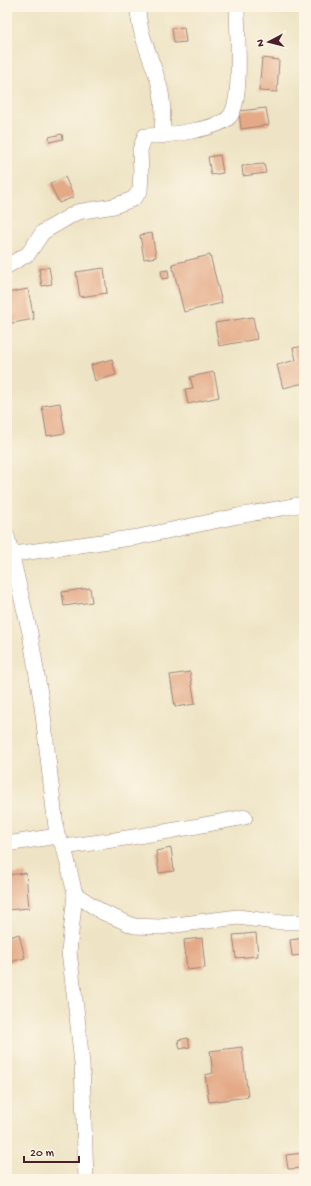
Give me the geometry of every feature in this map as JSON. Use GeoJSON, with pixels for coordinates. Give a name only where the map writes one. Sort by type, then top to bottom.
{"type":"FeatureCollection","features":[{"type":"Feature","properties":{"kind":"street"},"geometry":{"type":"LineString","coordinates":[[138,7],[138,20],[160,86],[164,110],[162,136]]}},
{"type":"Feature","properties":{"kind":"street"},"geometry":{"type":"LineString","coordinates":[[7,266],[28,254],[43,232],[77,212],[114,206],[133,199],[140,191],[142,172],[140,150],[145,136],[162,136],[201,129],[223,123],[231,116],[235,105],[237,90],[237,7]]}},
{"type":"Feature","properties":{"kind":"street"},"geometry":{"type":"LineString","coordinates":[[9,555],[138,537],[304,504]]}},
{"type":"Feature","properties":{"kind":"street"},"geometry":{"type":"LineString","coordinates":[[7,536],[9,555],[30,633],[42,706],[60,842],[75,894],[69,952],[82,1064],[86,1179]]}},
{"type":"Feature","properties":{"kind":"street"},"geometry":{"type":"LineString","coordinates":[[7,844],[128,839],[189,829],[245,817]]}},
{"type":"Feature","properties":{"kind":"street"},"geometry":{"type":"LineString","coordinates":[[75,894],[102,912],[134,926],[160,927],[238,917],[274,922],[304,922]]}},
{"type":"Feature","properties":{"kind":"building"},"geometry":{"type":"Polygon","coordinates":[[[184,27],[186,42],[174,43],[172,28],[184,27]]]}},
{"type":"Feature","properties":{"kind":"building"},"geometry":{"type":"Polygon","coordinates":[[[262,58],[279,60],[277,92],[259,91],[262,58]]]}},
{"type":"Feature","properties":{"kind":"building"},"geometry":{"type":"Polygon","coordinates":[[[266,108],[269,125],[241,129],[239,111],[266,108]]]}},
{"type":"Feature","properties":{"kind":"building"},"geometry":{"type":"Polygon","coordinates":[[[62,134],[63,139],[50,142],[49,137],[62,134]]]}},
{"type":"Feature","properties":{"kind":"building"},"geometry":{"type":"Polygon","coordinates":[[[7,143],[10,157],[7,157],[7,143]]]}},
{"type":"Feature","properties":{"kind":"building"},"geometry":{"type":"Polygon","coordinates":[[[220,155],[223,173],[211,175],[208,157],[220,155]]]}},
{"type":"Feature","properties":{"kind":"building"},"geometry":{"type":"Polygon","coordinates":[[[264,164],[266,173],[243,176],[242,166],[264,164]]]}},
{"type":"Feature","properties":{"kind":"building"},"geometry":{"type":"Polygon","coordinates":[[[65,177],[74,197],[59,203],[50,184],[65,177]]]}},
{"type":"Feature","properties":{"kind":"building"},"geometry":{"type":"Polygon","coordinates":[[[152,233],[156,257],[144,259],[140,235],[152,233]]]}},
{"type":"Feature","properties":{"kind":"building"},"geometry":{"type":"Polygon","coordinates":[[[210,255],[222,303],[184,312],[172,264],[210,255]]]}},
{"type":"Feature","properties":{"kind":"building"},"geometry":{"type":"Polygon","coordinates":[[[49,267],[52,284],[42,286],[39,269],[49,267]]]}},
{"type":"Feature","properties":{"kind":"building"},"geometry":{"type":"Polygon","coordinates":[[[104,268],[107,293],[80,297],[76,272],[104,268]]]}},
{"type":"Feature","properties":{"kind":"building"},"geometry":{"type":"Polygon","coordinates":[[[168,270],[169,278],[162,279],[161,271],[168,270]]]}},
{"type":"Feature","properties":{"kind":"building"},"geometry":{"type":"Polygon","coordinates":[[[28,289],[34,319],[7,324],[7,293],[28,289]]]}},
{"type":"Feature","properties":{"kind":"building"},"geometry":{"type":"Polygon","coordinates":[[[253,317],[257,339],[219,346],[215,323],[253,317]]]}},
{"type":"Feature","properties":{"kind":"building"},"geometry":{"type":"Polygon","coordinates":[[[304,346],[304,383],[283,388],[277,365],[296,360],[293,348],[304,346]]]}},
{"type":"Feature","properties":{"kind":"building"},"geometry":{"type":"Polygon","coordinates":[[[112,359],[116,375],[95,381],[91,365],[112,359]]]}},
{"type":"Feature","properties":{"kind":"building"},"geometry":{"type":"Polygon","coordinates":[[[214,372],[219,397],[188,404],[185,389],[193,388],[190,377],[214,372]]]}},
{"type":"Feature","properties":{"kind":"building"},"geometry":{"type":"Polygon","coordinates":[[[60,403],[65,433],[47,436],[42,406],[60,403]]]}},
{"type":"Feature","properties":{"kind":"building"},"geometry":{"type":"Polygon","coordinates":[[[90,588],[92,602],[64,606],[62,592],[90,588]]]}},
{"type":"Feature","properties":{"kind":"building"},"geometry":{"type":"Polygon","coordinates":[[[190,672],[195,704],[175,707],[170,675],[190,672]]]}},
{"type":"Feature","properties":{"kind":"building"},"geometry":{"type":"Polygon","coordinates":[[[171,848],[174,871],[159,873],[156,851],[171,848]]]}},
{"type":"Feature","properties":{"kind":"building"},"geometry":{"type":"Polygon","coordinates":[[[7,857],[10,871],[7,872],[7,857]]]}},
{"type":"Feature","properties":{"kind":"building"},"geometry":{"type":"Polygon","coordinates":[[[26,873],[29,908],[7,910],[7,875],[26,873]]]}},
{"type":"Feature","properties":{"kind":"building"},"geometry":{"type":"Polygon","coordinates":[[[256,933],[258,956],[236,958],[233,935],[256,933]]]}},
{"type":"Feature","properties":{"kind":"building"},"geometry":{"type":"Polygon","coordinates":[[[19,934],[25,958],[7,963],[7,938],[19,934]]]}},
{"type":"Feature","properties":{"kind":"building"},"geometry":{"type":"Polygon","coordinates":[[[202,938],[205,968],[187,970],[184,940],[202,938]]]}},
{"type":"Feature","properties":{"kind":"building"},"geometry":{"type":"Polygon","coordinates":[[[304,938],[304,955],[292,956],[290,940],[304,938]]]}},
{"type":"Feature","properties":{"kind":"building"},"geometry":{"type":"Polygon","coordinates":[[[188,1038],[190,1047],[180,1049],[178,1040],[188,1038]]]}},
{"type":"Feature","properties":{"kind":"building"},"geometry":{"type":"Polygon","coordinates":[[[242,1047],[248,1097],[209,1102],[205,1075],[213,1073],[210,1051],[242,1047]]]}},
{"type":"Feature","properties":{"kind":"building"},"geometry":{"type":"Polygon","coordinates":[[[304,1153],[304,1168],[288,1169],[286,1155],[304,1153]]]}}]}
